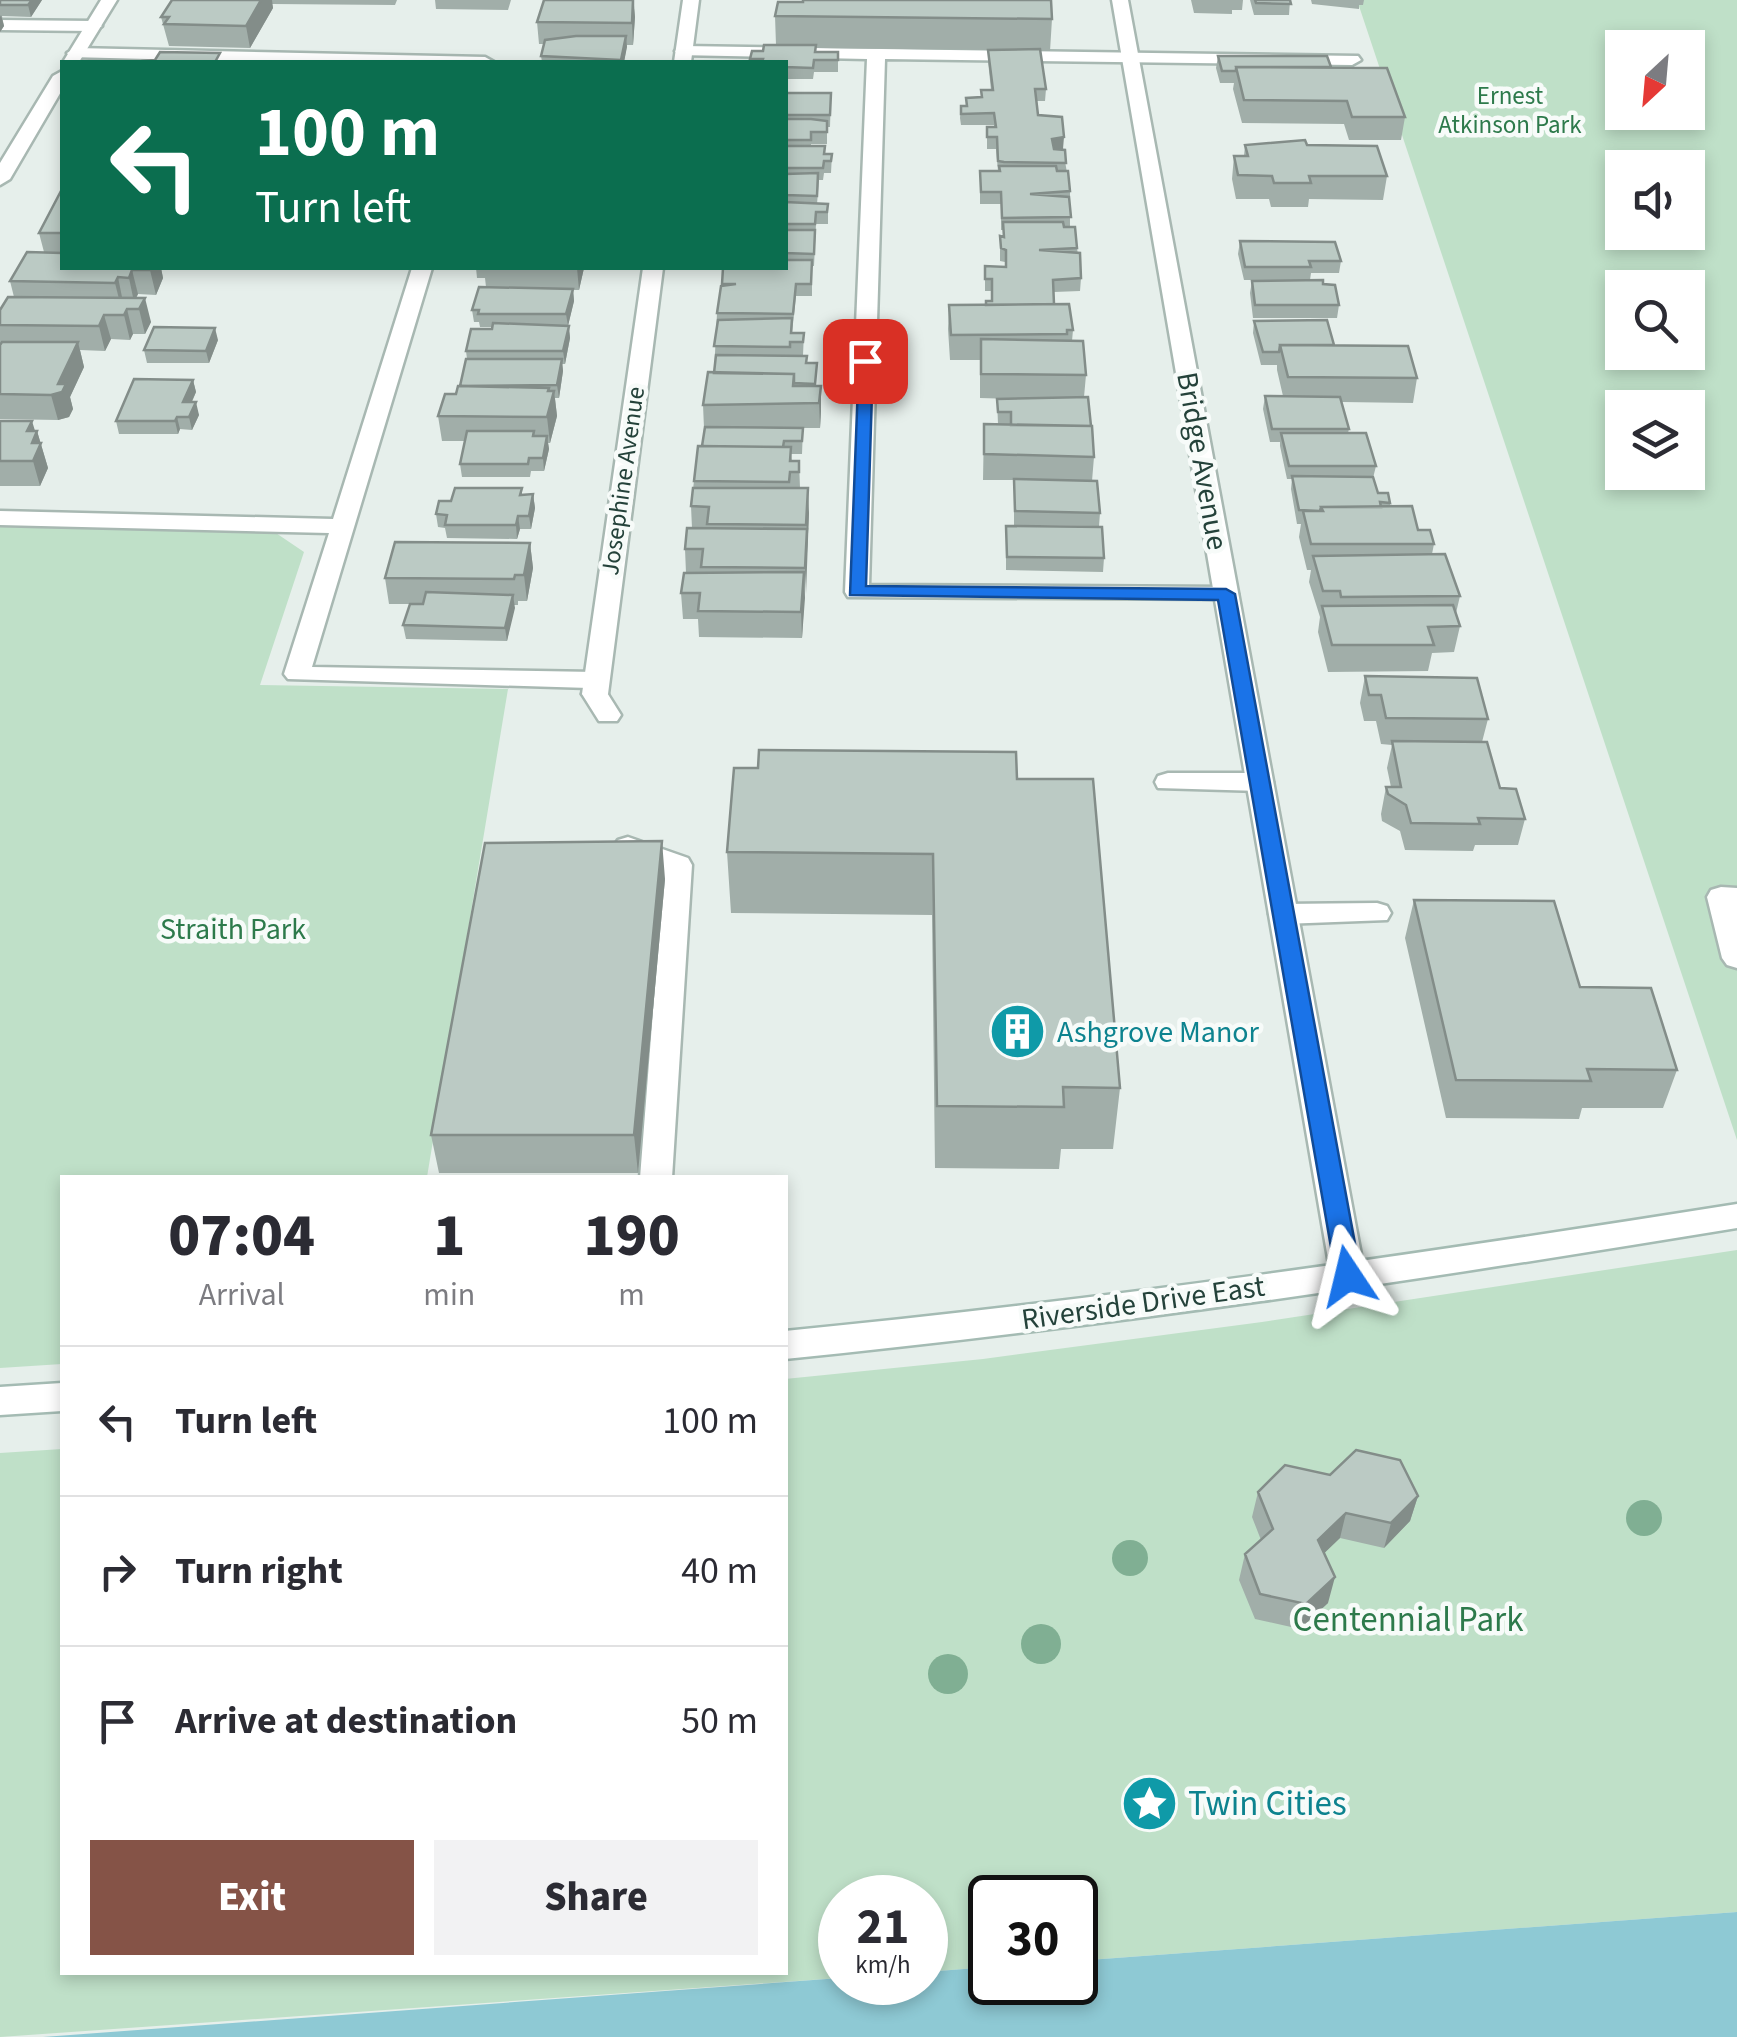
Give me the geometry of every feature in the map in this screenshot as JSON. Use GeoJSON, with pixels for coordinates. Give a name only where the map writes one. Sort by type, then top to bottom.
{"type":"FeatureCollection","features":[{"type":"Feature","properties":{"kind":"street"},"geometry":{"type":"LineString","coordinates":[[74,58],[109,0]]}},
{"type":"Feature","properties":{"kind":"street"},"geometry":{"type":"LineString","coordinates":[[691,0],[683,56],[876,54],[1352,60]]}},
{"type":"Feature","properties":{"kind":"street","name":"Bridge Avenue"},"geometry":{"type":"LineString","coordinates":[[1120,0],[1348,1276]]}},
{"type":"Feature","properties":{"kind":"street"},"geometry":{"type":"LineString","coordinates":[[0,25],[93,26]]}},
{"type":"Feature","properties":{"kind":"street"},"geometry":{"type":"LineString","coordinates":[[876,54],[857,592],[1226,594]]}},
{"type":"Feature","properties":{"kind":"street"},"geometry":{"type":"LineString","coordinates":[[74,58],[280,60]]}},
{"type":"Feature","properties":{"kind":"street"},"geometry":{"type":"LineString","coordinates":[[0,179],[60,79]]}},
{"type":"Feature","properties":{"kind":"street"},"geometry":{"type":"LineString","coordinates":[[0,518],[343,526],[421,270]]}},
{"type":"Feature","properties":{"kind":"street","name":"Josephine Avenue"},"geometry":{"type":"LineString","coordinates":[[343,526],[296,674],[599,696],[653,270]]}},
{"type":"Feature","properties":{"kind":"street"},"geometry":{"type":"LineString","coordinates":[[1168,782],[1260,782]]}},
{"type":"Feature","properties":{"kind":"street"},"geometry":{"type":"LineString","coordinates":[[616,842],[678,864],[656,1175]]}},
{"type":"Feature","properties":{"kind":"street"},"geometry":{"type":"LineString","coordinates":[[1737,898],[1722,898],[1737,958]]}},
{"type":"Feature","properties":{"kind":"street"},"geometry":{"type":"LineString","coordinates":[[1283,914],[1377,913]]}},
{"type":"Feature","properties":{"kind":"street","name":"Riverside Drive East"},"geometry":{"type":"LineString","coordinates":[[788,1345],[968,1327],[1348,1276],[1737,1216]]}},
{"type":"Feature","properties":{"kind":"street"},"geometry":{"type":"LineString","coordinates":[[0,1402],[60,1397]]}},
{"type":"Feature","properties":{"kind":"green space","name":"Ernest Atkinson Park"},"geometry":{"type":"Polygon","coordinates":[[[1357,0],[1737,0],[1737,1140],[1357,0]]]}},
{"type":"Feature","properties":{"kind":"green space","name":"Straith Park"},"geometry":{"type":"Polygon","coordinates":[[[0,526],[270,529],[304,552],[260,685],[508,689],[427,1175],[60,1175],[60,1364],[0,1368],[0,526]]]}},
{"type":"Feature","properties":{"kind":"green space","name":"Centennial Park"},"geometry":{"type":"Polygon","coordinates":[[[1737,1250],[1737,1912],[1098,1959],[1098,1875],[968,1875],[968,1969],[948,1970],[948,1875],[818,1875],[818,1980],[0,2037],[0,1453],[60,1449],[60,1975],[788,1975],[788,1379],[983,1359],[1262,1322],[1737,1250]]]}},
{"type":"Feature","properties":{"kind":"water"},"geometry":{"type":"Polygon","coordinates":[[[1737,1912],[1737,2037],[43,2037],[818,1980],[818,2005],[948,2005],[948,1970],[968,1969],[968,2005],[1098,2005],[1098,1959],[1737,1912]]]}},
{"type":"Feature","properties":{"kind":"building"},"geometry":{"type":"Polygon","coordinates":[[[0,0],[32,0],[28,5],[0,5],[0,0]]]}},
{"type":"Feature","properties":{"kind":"building"},"geometry":{"type":"Polygon","coordinates":[[[172,0],[261,0],[246,26],[164,24],[169,17],[161,17],[172,0]]]}},
{"type":"Feature","properties":{"kind":"building"},"geometry":{"type":"Polygon","coordinates":[[[544,0],[633,0],[632,23],[537,22],[544,0]]]}},
{"type":"Feature","properties":{"kind":"building"},"geometry":{"type":"Polygon","coordinates":[[[1051,0],[1052,19],[775,16],[778,2],[1051,0]]]}},
{"type":"Feature","properties":{"kind":"building"},"geometry":{"type":"Polygon","coordinates":[[[1255,0],[1290,0],[1291,4],[1256,3],[1255,0]]]}},
{"type":"Feature","properties":{"kind":"building"},"geometry":{"type":"Polygon","coordinates":[[[626,36],[621,60],[541,56],[545,40],[626,36]]]}},
{"type":"Feature","properties":{"kind":"building"},"geometry":{"type":"Polygon","coordinates":[[[764,45],[816,45],[815,52],[838,52],[838,60],[814,60],[813,68],[788,67],[788,60],[750,59],[752,51],[763,51],[764,45]]]}},
{"type":"Feature","properties":{"kind":"building"},"geometry":{"type":"Polygon","coordinates":[[[1040,49],[1046,89],[1035,89],[1038,115],[1062,117],[1064,137],[1052,139],[1054,149],[1065,150],[1066,163],[998,161],[997,137],[987,137],[987,127],[996,127],[994,113],[961,114],[961,106],[967,106],[966,98],[982,97],[981,90],[993,90],[988,50],[1040,49]]]}},
{"type":"Feature","properties":{"kind":"building"},"geometry":{"type":"Polygon","coordinates":[[[160,52],[220,53],[216,60],[155,60],[160,52]]]}},
{"type":"Feature","properties":{"kind":"building"},"geometry":{"type":"Polygon","coordinates":[[[1218,56],[1327,56],[1331,67],[1236,67],[1236,71],[1222,71],[1218,56]]]}},
{"type":"Feature","properties":{"kind":"building"},"geometry":{"type":"Polygon","coordinates":[[[1236,67],[1387,68],[1405,117],[1352,117],[1347,101],[1244,100],[1236,67]]]}},
{"type":"Feature","properties":{"kind":"building"},"geometry":{"type":"Polygon","coordinates":[[[788,93],[831,93],[830,115],[788,115],[788,93]]]}},
{"type":"Feature","properties":{"kind":"building"},"geometry":{"type":"Polygon","coordinates":[[[788,119],[827,121],[827,132],[811,132],[811,140],[788,140],[788,119]]]}},
{"type":"Feature","properties":{"kind":"building"},"geometry":{"type":"Polygon","coordinates":[[[1305,140],[1307,145],[1377,146],[1387,176],[1309,176],[1311,183],[1274,183],[1272,176],[1238,175],[1234,156],[1248,156],[1245,145],[1305,140]]]}},
{"type":"Feature","properties":{"kind":"building"},"geometry":{"type":"Polygon","coordinates":[[[788,146],[825,146],[824,154],[832,154],[823,168],[788,168],[788,146]]]}},
{"type":"Feature","properties":{"kind":"building"},"geometry":{"type":"Polygon","coordinates":[[[999,166],[1056,166],[1057,171],[1068,171],[1070,191],[1030,194],[1069,197],[1071,217],[1002,218],[1001,192],[981,192],[980,171],[1000,171],[999,166]]]}},
{"type":"Feature","properties":{"kind":"building"},"geometry":{"type":"Polygon","coordinates":[[[818,173],[817,196],[788,195],[788,174],[818,173]]]}},
{"type":"Feature","properties":{"kind":"building"},"geometry":{"type":"Polygon","coordinates":[[[60,193],[60,233],[39,233],[60,193]]]}},
{"type":"Feature","properties":{"kind":"building"},"geometry":{"type":"Polygon","coordinates":[[[788,202],[828,204],[827,212],[816,212],[815,224],[788,224],[788,202]]]}},
{"type":"Feature","properties":{"kind":"building"},"geometry":{"type":"Polygon","coordinates":[[[1003,222],[1063,222],[1064,227],[1075,227],[1077,248],[1039,250],[1080,253],[1081,278],[1053,280],[1054,304],[986,305],[986,301],[992,301],[992,279],[985,279],[985,266],[1006,267],[1006,250],[1001,248],[1000,236],[1004,237],[1003,222]]]}},
{"type":"Feature","properties":{"kind":"building"},"geometry":{"type":"Polygon","coordinates":[[[788,230],[815,230],[814,254],[788,253],[788,230]]]}},
{"type":"Feature","properties":{"kind":"building"},"geometry":{"type":"Polygon","coordinates":[[[1240,241],[1335,242],[1341,261],[1309,261],[1311,267],[1245,267],[1240,241]]]}},
{"type":"Feature","properties":{"kind":"building"},"geometry":{"type":"Polygon","coordinates":[[[27,252],[60,253],[60,270],[132,270],[129,278],[118,277],[115,283],[10,281],[27,252]]]}},
{"type":"Feature","properties":{"kind":"building"},"geometry":{"type":"Polygon","coordinates":[[[788,260],[812,260],[811,284],[796,284],[793,314],[717,313],[721,286],[736,284],[722,284],[723,270],[788,270],[788,260]]]}},
{"type":"Feature","properties":{"kind":"building"},"geometry":{"type":"Polygon","coordinates":[[[1323,280],[1323,284],[1335,285],[1339,305],[1255,305],[1252,281],[1323,280]]]}},
{"type":"Feature","properties":{"kind":"building"},"geometry":{"type":"Polygon","coordinates":[[[479,287],[573,289],[566,314],[478,314],[479,310],[472,310],[479,287]]]}},
{"type":"Feature","properties":{"kind":"building"},"geometry":{"type":"Polygon","coordinates":[[[8,297],[145,298],[139,309],[127,309],[124,315],[104,315],[99,326],[0,325],[0,310],[8,297]]]}},
{"type":"Feature","properties":{"kind":"building"},"geometry":{"type":"Polygon","coordinates":[[[1069,304],[1073,330],[1067,330],[1067,334],[951,335],[949,305],[1069,304]]]}},
{"type":"Feature","properties":{"kind":"building"},"geometry":{"type":"Polygon","coordinates":[[[792,318],[791,333],[804,333],[803,342],[790,342],[790,347],[714,346],[718,320],[792,318]]]}},
{"type":"Feature","properties":{"kind":"building"},"geometry":{"type":"Polygon","coordinates":[[[1327,320],[1334,345],[1280,345],[1279,352],[1263,352],[1254,321],[1327,320]]]}},
{"type":"Feature","properties":{"kind":"building"},"geometry":{"type":"Polygon","coordinates":[[[493,323],[569,326],[563,351],[466,351],[471,329],[492,329],[493,323]]]}},
{"type":"Feature","properties":{"kind":"building"},"geometry":{"type":"Polygon","coordinates":[[[154,327],[215,328],[206,351],[144,350],[154,327]]]}},
{"type":"Feature","properties":{"kind":"building"},"geometry":{"type":"Polygon","coordinates":[[[981,339],[1083,341],[1086,375],[981,374],[981,339]]]}},
{"type":"Feature","properties":{"kind":"building"},"geometry":{"type":"Polygon","coordinates":[[[2,342],[78,342],[58,384],[66,384],[62,392],[0,394],[2,342]]]}},
{"type":"Feature","properties":{"kind":"building"},"geometry":{"type":"Polygon","coordinates":[[[1280,345],[1408,346],[1417,378],[1288,377],[1280,345]]]}},
{"type":"Feature","properties":{"kind":"building"},"geometry":{"type":"Polygon","coordinates":[[[716,355],[807,356],[806,363],[817,363],[815,384],[794,383],[794,374],[714,373],[716,355]]]}},
{"type":"Feature","properties":{"kind":"building"},"geometry":{"type":"Polygon","coordinates":[[[466,359],[562,359],[557,385],[460,386],[466,359]]]}},
{"type":"Feature","properties":{"kind":"building"},"geometry":{"type":"Polygon","coordinates":[[[708,372],[794,374],[793,386],[821,386],[819,403],[703,405],[708,372]]]}},
{"type":"Feature","properties":{"kind":"building"},"geometry":{"type":"Polygon","coordinates":[[[134,379],[193,380],[183,402],[196,402],[189,417],[177,417],[175,421],[116,421],[134,379]]]}},
{"type":"Feature","properties":{"kind":"building"},"geometry":{"type":"Polygon","coordinates":[[[458,386],[554,391],[547,417],[438,416],[445,394],[456,394],[458,386]]]}},
{"type":"Feature","properties":{"kind":"building"},"geometry":{"type":"Polygon","coordinates":[[[1265,396],[1340,397],[1349,429],[1272,429],[1265,396]]]}},
{"type":"Feature","properties":{"kind":"building"},"geometry":{"type":"Polygon","coordinates":[[[1088,397],[1091,426],[1011,425],[1011,412],[998,412],[997,399],[1088,397]]]}},
{"type":"Feature","properties":{"kind":"building"},"geometry":{"type":"Polygon","coordinates":[[[0,421],[32,421],[27,431],[37,431],[32,443],[41,443],[33,461],[0,461],[0,421]]]}},
{"type":"Feature","properties":{"kind":"building"},"geometry":{"type":"Polygon","coordinates":[[[984,424],[1092,426],[1094,457],[984,454],[984,424]]]}},
{"type":"Feature","properties":{"kind":"building"},"geometry":{"type":"Polygon","coordinates":[[[705,427],[803,428],[802,441],[784,441],[783,447],[702,446],[705,427]]]}},
{"type":"Feature","properties":{"kind":"building"},"geometry":{"type":"Polygon","coordinates":[[[467,431],[534,431],[533,436],[547,436],[543,458],[529,458],[528,464],[460,464],[467,431]]]}},
{"type":"Feature","properties":{"kind":"building"},"geometry":{"type":"Polygon","coordinates":[[[1281,433],[1366,433],[1376,466],[1289,466],[1281,433]]]}},
{"type":"Feature","properties":{"kind":"building"},"geometry":{"type":"Polygon","coordinates":[[[698,446],[791,447],[790,461],[799,461],[799,472],[790,472],[789,482],[694,481],[698,446]]]}},
{"type":"Feature","properties":{"kind":"building"},"geometry":{"type":"Polygon","coordinates":[[[1292,476],[1373,477],[1378,493],[1388,493],[1390,503],[1380,502],[1381,507],[1299,510],[1292,476]]]}},
{"type":"Feature","properties":{"kind":"building"},"geometry":{"type":"Polygon","coordinates":[[[1014,479],[1097,481],[1100,513],[1015,511],[1014,479]]]}},
{"type":"Feature","properties":{"kind":"building"},"geometry":{"type":"Polygon","coordinates":[[[455,488],[522,488],[520,495],[533,494],[529,516],[518,516],[516,525],[445,525],[447,515],[436,514],[439,501],[451,501],[455,488]]]}},
{"type":"Feature","properties":{"kind":"building"},"geometry":{"type":"Polygon","coordinates":[[[693,488],[808,488],[806,525],[707,524],[709,507],[691,506],[693,488]]]}},
{"type":"Feature","properties":{"kind":"building"},"geometry":{"type":"Polygon","coordinates":[[[1412,506],[1418,530],[1430,530],[1434,544],[1311,544],[1303,511],[1323,511],[1321,507],[1412,506]]]}},
{"type":"Feature","properties":{"kind":"building"},"geometry":{"type":"Polygon","coordinates":[[[1006,526],[1102,527],[1104,558],[1007,557],[1006,526]]]}},
{"type":"Feature","properties":{"kind":"building"},"geometry":{"type":"Polygon","coordinates":[[[687,528],[807,529],[805,568],[701,567],[703,549],[685,549],[687,528]]]}},
{"type":"Feature","properties":{"kind":"building"},"geometry":{"type":"Polygon","coordinates":[[[395,542],[530,543],[524,575],[515,575],[514,579],[385,578],[395,542]]]}},
{"type":"Feature","properties":{"kind":"building"},"geometry":{"type":"Polygon","coordinates":[[[1445,554],[1460,596],[1341,597],[1340,591],[1323,591],[1313,556],[1445,554]]]}},
{"type":"Feature","properties":{"kind":"building"},"geometry":{"type":"Polygon","coordinates":[[[804,572],[801,612],[698,611],[700,593],[681,593],[684,573],[804,572]]]}},
{"type":"Feature","properties":{"kind":"building"},"geometry":{"type":"Polygon","coordinates":[[[426,592],[513,595],[505,628],[403,625],[410,604],[423,604],[426,592]]]}},
{"type":"Feature","properties":{"kind":"building"},"geometry":{"type":"Polygon","coordinates":[[[1453,605],[1460,626],[1428,627],[1434,645],[1332,645],[1322,606],[1453,605]]]}},
{"type":"Feature","properties":{"kind":"building"},"geometry":{"type":"Polygon","coordinates":[[[1365,676],[1477,678],[1488,719],[1386,718],[1381,695],[1369,695],[1365,676]]]}},
{"type":"Feature","properties":{"kind":"building"},"geometry":{"type":"Polygon","coordinates":[[[1392,741],[1487,742],[1500,788],[1516,789],[1525,819],[1478,818],[1480,824],[1411,823],[1406,805],[1388,794],[1386,787],[1401,787],[1392,741]]]}},
{"type":"Feature","properties":{"kind":"building","name":"Ashgrove Manor"},"geometry":{"type":"Polygon","coordinates":[[[759,750],[1016,752],[1017,779],[1093,779],[1120,1088],[1063,1087],[1064,1107],[937,1106],[933,854],[727,852],[734,768],[758,768],[759,750]]]}},
{"type":"Feature","properties":{"kind":"building"},"geometry":{"type":"Polygon","coordinates":[[[662,841],[634,1135],[431,1135],[485,843],[662,841]]]}},
{"type":"Feature","properties":{"kind":"building"},"geometry":{"type":"Polygon","coordinates":[[[1414,900],[1554,901],[1580,987],[1651,988],[1677,1070],[1587,1069],[1591,1081],[1456,1080],[1414,900]]]}},
{"type":"Feature","properties":{"kind":"building"},"geometry":{"type":"Polygon","coordinates":[[[1356,1450],[1400,1460],[1418,1496],[1391,1523],[1346,1513],[1318,1540],[1335,1577],[1306,1604],[1260,1594],[1245,1554],[1273,1529],[1258,1492],[1285,1465],[1330,1475],[1356,1450]]]}},
{"type":"Feature","properties":{"kind":"place","name":"Ashgrove Manor"},"geometry":{"type":"Point","coordinates":[1018,1032]}},
{"type":"Feature","properties":{"kind":"place","name":"Twin Cities"},"geometry":{"type":"Point","coordinates":[1149,1804]}},
{"type":"Feature","properties":{"kind":"route"},"geometry":{"type":"LineString","coordinates":[[865,361],[857,592],[1226,594],[1348,1276]]}}]}
